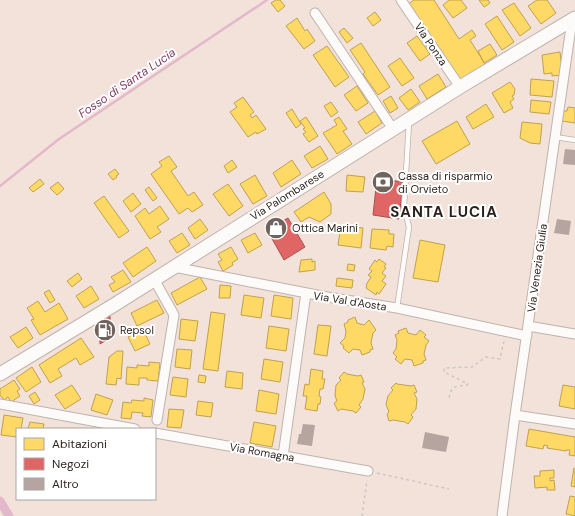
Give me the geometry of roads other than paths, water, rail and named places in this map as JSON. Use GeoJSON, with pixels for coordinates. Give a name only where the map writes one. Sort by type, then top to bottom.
{"type":"FeatureCollection","features":[{"type":"Feature","properties":{"kind":"main road","name":"Via Palombarese"},"geometry":{"type":"LineString","coordinates":[[0,374],[114,305],[460,87],[574,19]]}},
{"type":"Feature","properties":{"kind":"street","name":"Via Ponza"},"geometry":{"type":"LineString","coordinates":[[401,0],[460,87]]}},
{"type":"Feature","properties":{"kind":"street"},"geometry":{"type":"LineString","coordinates":[[315,13],[393,129]]}},
{"type":"Feature","properties":{"kind":"street","name":"Via Venezia Giulia"},"geometry":{"type":"LineString","coordinates":[[502,516],[555,137],[574,19]]}},
{"type":"Feature","properties":{"kind":"street","name":"Via Val d'Aosta"},"geometry":{"type":"LineString","coordinates":[[174,267],[306,293],[397,308],[527,336]]}},
{"type":"Feature","properties":{"kind":"street"},"geometry":{"type":"LineString","coordinates":[[154,279],[174,315],[157,420]]}},
{"type":"Feature","properties":{"kind":"street"},"geometry":{"type":"LineString","coordinates":[[283,456],[306,293]]}},
{"type":"Feature","properties":{"kind":"street"},"geometry":{"type":"LineString","coordinates":[[528,326],[575,334]]}},
{"type":"Feature","properties":{"kind":"street"},"geometry":{"type":"LineString","coordinates":[[0,404],[131,428]]}},
{"type":"Feature","properties":{"kind":"street"},"geometry":{"type":"LineString","coordinates":[[515,415],[575,424]]}},
{"type":"Feature","properties":{"kind":"street","name":"Via Romagna"},"geometry":{"type":"LineString","coordinates":[[156,433],[368,472]]}},
{"type":"Feature","properties":{"kind":"lane"},"geometry":{"type":"LineString","coordinates":[[397,308],[409,227],[404,204],[410,119]]}},
{"type":"Feature","properties":{"kind":"lane"},"geometry":{"type":"LineString","coordinates":[[555,137],[575,140]]}},
{"type":"Feature","properties":{"kind":"waterway","name":"Fosso di Santa Lucia"},"geometry":{"type":"LineString","coordinates":[[0,186],[59,139],[267,0]]}},
{"type":"Feature","properties":{"kind":"waterway"},"geometry":{"type":"LineString","coordinates":[[0,501],[9,516]]}},
{"type":"Feature","properties":{"kind":"place","name":"Cassa di risparmio di Orvieto"},"geometry":{"type":"Point","coordinates":[383,182]}},
{"type":"Feature","properties":{"kind":"place","name":"Ottica Marini"},"geometry":{"type":"Point","coordinates":[276,228]}},
{"type":"Feature","properties":{"kind":"place","name":"Repsol"},"geometry":{"type":"Point","coordinates":[105,330]}},
{"type":"Feature","properties":{"kind":"district","name":"SANTA LUCIA"},"geometry":{"type":"Point","coordinates":[444,212]}}]}
